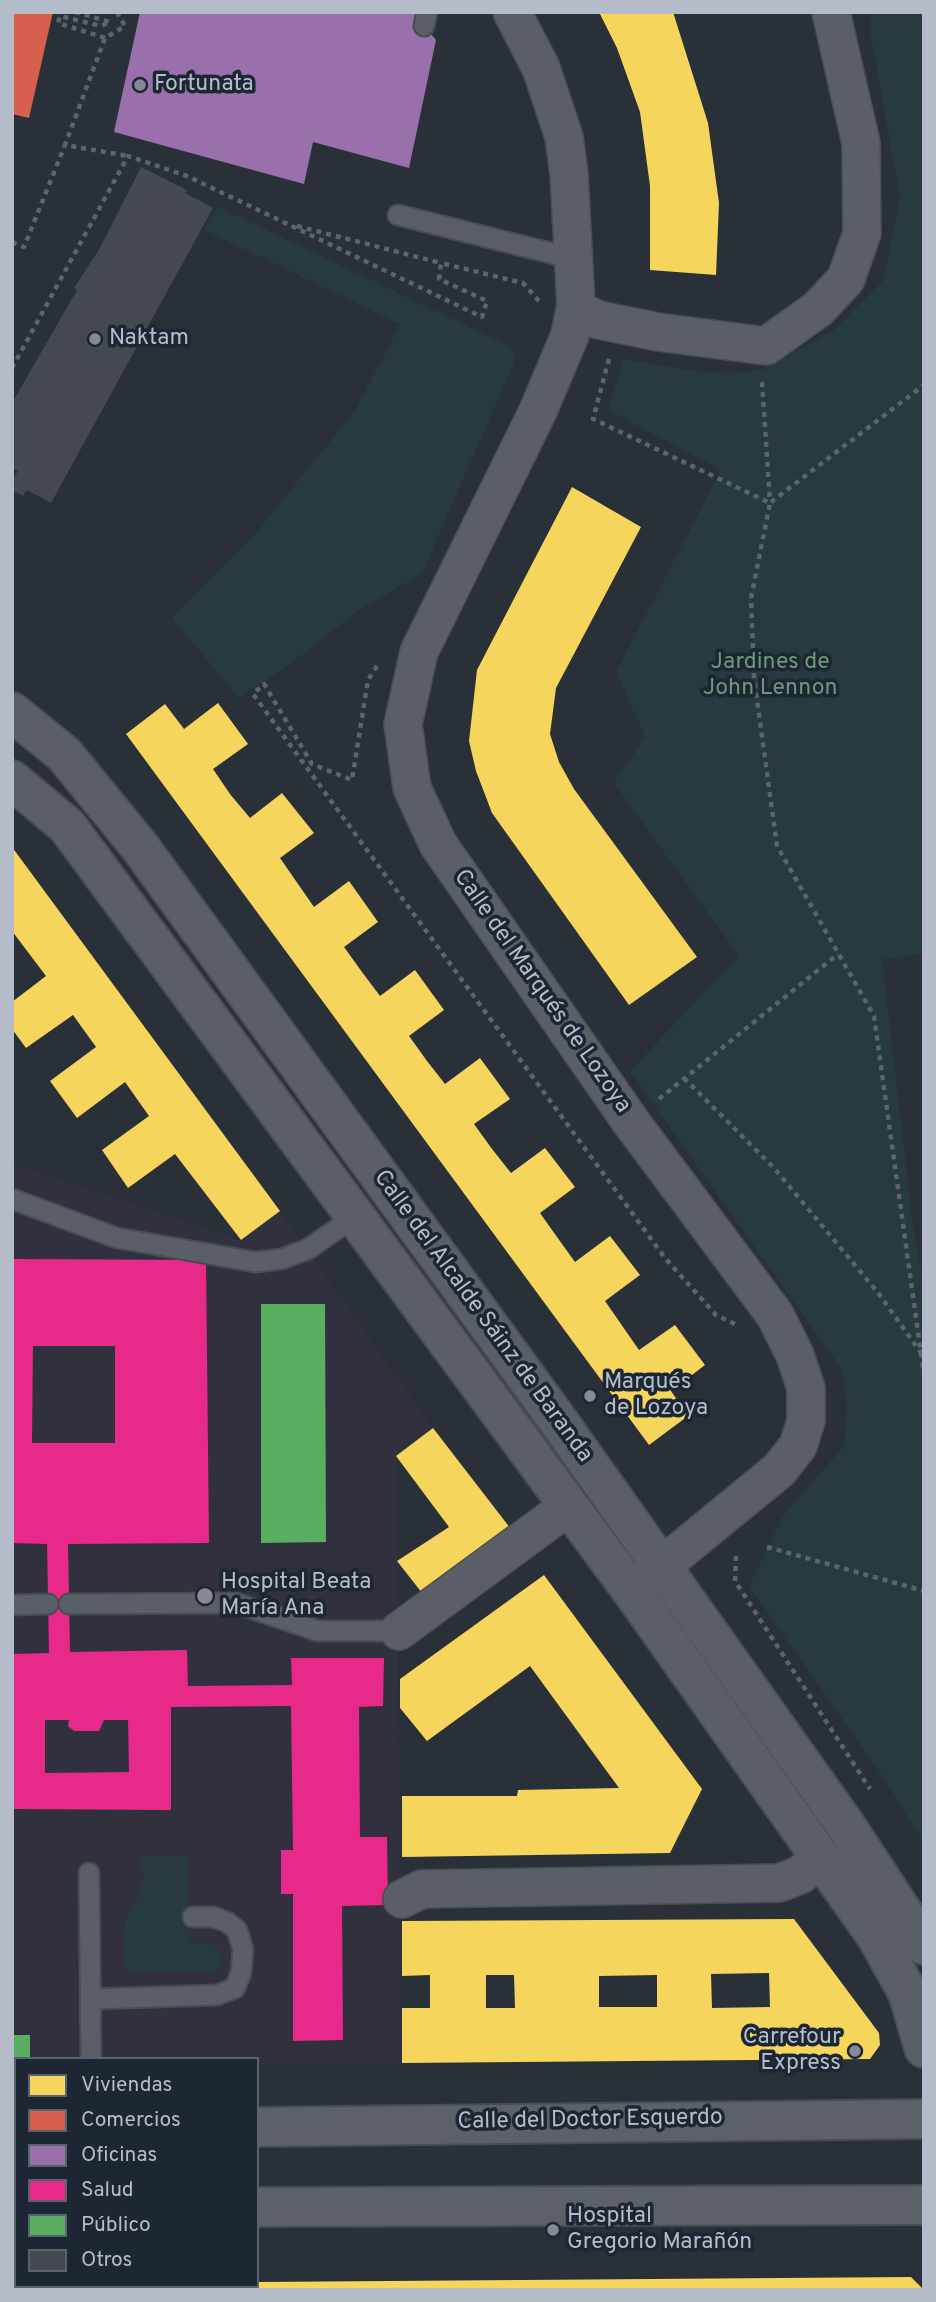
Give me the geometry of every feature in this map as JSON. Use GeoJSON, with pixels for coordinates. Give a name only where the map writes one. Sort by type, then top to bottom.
{"type":"FeatureCollection","features":[{"type":"Feature","properties":{"kind":"main road","name":"Calle del Doctor Esquerdo"},"geometry":{"type":"LineString","coordinates":[[269,2129],[924,2119]]}},
{"type":"Feature","properties":{"kind":"main road"},"geometry":{"type":"LineString","coordinates":[[263,2209],[924,2205]]}},
{"type":"Feature","properties":{"kind":"street","name":"Calle del Marqués de Lozoya"},"geometry":{"type":"LineString","coordinates":[[512,12],[541,68],[564,137],[575,259],[573,320],[537,411],[419,652],[403,724],[412,788],[438,844],[631,1122],[775,1315],[795,1354],[806,1388],[806,1421],[798,1446],[779,1471],[646,1579],[637,1598]]}},
{"type":"Feature","properties":{"kind":"street"},"geometry":{"type":"LineString","coordinates":[[573,320],[581,312],[599,320],[658,332],[766,346],[818,309],[846,279],[862,233],[861,143],[831,12]]}},
{"type":"Feature","properties":{"kind":"street","name":"Calle del Alcalde Sáinz de Baranda"},"geometry":{"type":"LineString","coordinates":[[12,712],[64,754],[111,810],[554,1415],[660,1568],[846,1826],[924,1945]]}},
{"type":"Feature","properties":{"kind":"street","name":"Calle del Alcalde Sáinz de Baranda"},"geometry":{"type":"LineString","coordinates":[[12,780],[67,826],[357,1215],[637,1598],[877,1937],[915,2011],[924,2048]]}},
{"type":"Feature","properties":{"kind":"street"},"geometry":{"type":"LineString","coordinates":[[399,1631],[569,1506]]}},
{"type":"Feature","properties":{"kind":"street"},"geometry":{"type":"LineString","coordinates":[[402,1899],[422,1889],[779,1884],[800,1875],[821,1858]]}},
{"type":"Feature","properties":{"kind":"lane"},"geometry":{"type":"LineString","coordinates":[[398,215],[575,259]]}},
{"type":"Feature","properties":{"kind":"lane"},"geometry":{"type":"LineString","coordinates":[[12,1199],[117,1238],[255,1262],[282,1259],[308,1249],[357,1215]]}},
{"type":"Feature","properties":{"kind":"lane"},"geometry":{"type":"LineString","coordinates":[[69,1604],[236,1603],[318,1631],[399,1631]]}},
{"type":"Feature","properties":{"kind":"lane"},"geometry":{"type":"LineString","coordinates":[[12,1605],[48,1604]]}},
{"type":"Feature","properties":{"kind":"lane"},"geometry":{"type":"LineString","coordinates":[[89,1873],[91,2057]]}},
{"type":"Feature","properties":{"kind":"lane"},"geometry":{"type":"LineString","coordinates":[[92,1999],[217,1995],[235,1988],[242,1973],[243,1949],[237,1930],[227,1922],[213,1917],[193,1917]]}},
{"type":"Feature","properties":{"kind":"path"},"geometry":{"type":"LineString","coordinates":[[75,12],[110,22],[101,26],[60,16],[58,23],[105,38]]}},
{"type":"Feature","properties":{"kind":"path"},"geometry":{"type":"LineString","coordinates":[[12,242],[24,247],[105,38],[125,26],[117,12]]}},
{"type":"Feature","properties":{"kind":"path"},"geometry":{"type":"LineString","coordinates":[[65,145],[128,156],[187,176],[482,317],[487,301],[439,279],[441,263]]}},
{"type":"Feature","properties":{"kind":"path"},"geometry":{"type":"LineString","coordinates":[[12,368],[128,156]]}},
{"type":"Feature","properties":{"kind":"path"},"geometry":{"type":"LineString","coordinates":[[286,223],[523,283],[573,320]]}},
{"type":"Feature","properties":{"kind":"path"},"geometry":{"type":"LineString","coordinates":[[766,346],[762,370],[770,503],[751,598],[754,678],[778,846],[874,1016],[924,1375]]}},
{"type":"Feature","properties":{"kind":"path"},"geometry":{"type":"LineString","coordinates":[[609,357],[593,419],[770,503]]}},
{"type":"Feature","properties":{"kind":"path"},"geometry":{"type":"LineString","coordinates":[[770,503],[924,385]]}},
{"type":"Feature","properties":{"kind":"path"},"geometry":{"type":"LineString","coordinates":[[312,764],[264,684],[253,694],[665,1258],[716,1315],[743,1328]]}},
{"type":"Feature","properties":{"kind":"path"},"geometry":{"type":"LineString","coordinates":[[631,1122],[838,954]]}},
{"type":"Feature","properties":{"kind":"path"},"geometry":{"type":"LineString","coordinates":[[684,1078],[774,1168],[878,1294],[921,1354]]}},
{"type":"Feature","properties":{"kind":"path"},"geometry":{"type":"LineString","coordinates":[[767,1547],[924,1591]]}},
{"type":"Feature","properties":{"kind":"path"},"geometry":{"type":"LineString","coordinates":[[736,1556],[735,1581],[871,1791]]}},
{"type":"Feature","properties":{"kind":"shaded area","name":"Hospital Beata María Ana"},"geometry":{"type":"Polygon","coordinates":[[[12,1164],[241,1240],[280,1211],[433,1428],[396,1456],[402,2063],[259,2066],[259,2057],[14,2057],[12,2072],[12,1164]]]}},
{"type":"Feature","properties":{"kind":"green space","name":"Jardines de John Lennon"},"geometry":{"type":"Polygon","coordinates":[[[871,12],[924,12],[924,954],[882,959],[913,1226],[924,1288],[924,1843],[881,1774],[749,1586],[783,1516],[844,1446],[847,1409],[842,1370],[630,1071],[739,956],[614,783],[645,737],[616,672],[721,470],[608,410],[623,359],[696,371],[734,373],[762,370],[834,330],[883,281],[900,198],[870,31],[871,12]]]}},
{"type":"Feature","properties":{"kind":"green space"},"geometry":{"type":"Polygon","coordinates":[[[217,206],[513,348],[515,361],[422,573],[358,611],[290,664],[239,698],[172,618],[262,526],[356,409],[400,324],[204,230],[217,206]]]}},
{"type":"Feature","properties":{"kind":"green space"},"geometry":{"type":"Polygon","coordinates":[[[187,1855],[190,1942],[213,1944],[221,1952],[221,1966],[215,1973],[124,1970],[126,1918],[138,1899],[144,1876],[138,1856],[187,1855]]]}},
{"type":"Feature","properties":{"kind":"building: Viviendas"},"geometry":{"type":"Polygon","coordinates":[[[599,12],[673,12],[708,123],[719,203],[716,275],[650,270],[650,186],[640,112],[617,48],[599,12]]]}},
{"type":"Feature","properties":{"kind":"building: Viviendas"},"geometry":{"type":"Polygon","coordinates":[[[572,487],[641,527],[556,688],[550,734],[559,762],[574,789],[697,957],[629,1005],[492,813],[476,771],[469,741],[477,670],[572,487]]]}},
{"type":"Feature","properties":{"kind":"building: Viviendas"},"geometry":{"type":"Polygon","coordinates":[[[218,703],[248,744],[213,769],[230,794],[250,818],[282,793],[314,833],[280,858],[314,907],[349,881],[378,922],[344,947],[362,972],[380,996],[415,970],[444,1010],[409,1036],[427,1061],[445,1084],[480,1058],[510,1099],[474,1124],[492,1149],[511,1173],[545,1148],[575,1187],[540,1213],[575,1262],[610,1236],[640,1275],[605,1301],[639,1350],[675,1325],[705,1365],[671,1391],[688,1416],[649,1445],[126,734],[165,704],[184,729],[218,703]]]}},
{"type":"Feature","properties":{"kind":"building: Viviendas"},"geometry":{"type":"Polygon","coordinates":[[[12,847],[280,1211],[241,1240],[175,1154],[128,1188],[102,1150],[149,1116],[125,1082],[77,1118],[50,1081],[96,1047],[73,1015],[26,1048],[12,1029],[12,1002],[46,976],[12,931],[12,847]]]}},
{"type":"Feature","properties":{"kind":"building: Viviendas"},"geometry":{"type":"Polygon","coordinates":[[[433,1428],[514,1533],[426,1598],[397,1561],[449,1527],[396,1456],[433,1428]]]}},
{"type":"Feature","properties":{"kind":"building: Viviendas"},"geometry":{"type":"Polygon","coordinates":[[[544,1575],[702,1789],[670,1853],[402,1857],[402,1796],[517,1796],[518,1790],[619,1788],[530,1666],[427,1741],[400,1708],[400,1679],[544,1575]]]}},
{"type":"Feature","properties":{"kind":"building: Viviendas"},"geometry":{"type":"Polygon","coordinates":[[[794,1919],[879,2033],[880,2045],[870,2059],[402,2063],[402,2008],[430,2008],[430,1975],[402,1976],[402,1921],[794,1919]],[[769,1973],[711,1974],[712,2008],[770,2007],[769,1973]],[[486,1975],[486,2008],[515,2008],[514,1975],[486,1975]],[[657,1975],[599,1976],[599,2007],[657,2007],[657,1975]]]}},
{"type":"Feature","properties":{"kind":"building: Viviendas"},"geometry":{"type":"Polygon","coordinates":[[[911,2277],[924,2290],[251,2290],[259,2288],[259,2282],[911,2277]]]}},
{"type":"Feature","properties":{"kind":"building: Comercios"},"geometry":{"type":"Polygon","coordinates":[[[12,12],[53,12],[29,118],[12,114],[12,12]]]}},
{"type":"Feature","properties":{"kind":"building: Oficinas"},"geometry":{"type":"Polygon","coordinates":[[[140,12],[413,12],[436,40],[409,168],[313,142],[304,184],[114,132],[140,12]]]}},
{"type":"Feature","properties":{"kind":"building: Salud"},"geometry":{"type":"Polygon","coordinates":[[[12,1259],[206,1260],[209,1543],[68,1544],[70,1652],[187,1650],[188,1686],[292,1685],[291,1658],[384,1658],[383,1706],[359,1707],[360,1837],[387,1837],[388,1905],[342,1906],[343,2040],[293,2041],[293,1894],[281,1894],[281,1850],[293,1850],[291,1706],[171,1707],[171,1810],[12,1809],[12,1654],[49,1653],[47,1544],[12,1543],[12,1259]],[[33,1346],[32,1443],[115,1443],[115,1346],[33,1346]],[[45,1720],[45,1773],[129,1772],[128,1720],[104,1720],[99,1731],[74,1731],[68,1726],[69,1720],[45,1720]]]}},
{"type":"Feature","properties":{"kind":"building: Público"},"geometry":{"type":"Polygon","coordinates":[[[261,1304],[325,1304],[326,1542],[261,1543],[261,1304]]]}},
{"type":"Feature","properties":{"kind":"building: Público"},"geometry":{"type":"Polygon","coordinates":[[[12,2035],[30,2035],[30,2057],[14,2057],[12,2065],[12,2035]]]}},
{"type":"Feature","properties":{"kind":"building: Otros","name":"Naktam"},"geometry":{"type":"Polygon","coordinates":[[[141,167],[187,190],[185,193],[213,208],[51,503],[27,490],[23,496],[12,490],[12,480],[18,471],[12,468],[12,403],[77,290],[74,288],[100,248],[141,167]]]}},
{"type":"Feature","properties":{"kind":"place","name":"Fortunata"},"geometry":{"type":"Point","coordinates":[140,85]}},
{"type":"Feature","properties":{"kind":"place","name":"Naktam"},"geometry":{"type":"Point","coordinates":[95,339]}},
{"type":"Feature","properties":{"kind":"place","name":"Marqués de Lozoya"},"geometry":{"type":"Point","coordinates":[590,1396]}},
{"type":"Feature","properties":{"kind":"place","name":"Hospital Beata María Ana"},"geometry":{"type":"Point","coordinates":[205,1596]}},
{"type":"Feature","properties":{"kind":"place","name":"Carrefour Express"},"geometry":{"type":"Point","coordinates":[855,2051]}},
{"type":"Feature","properties":{"kind":"place","name":"Hospital Gregorio Marañón"},"geometry":{"type":"Point","coordinates":[553,2230]}}]}
